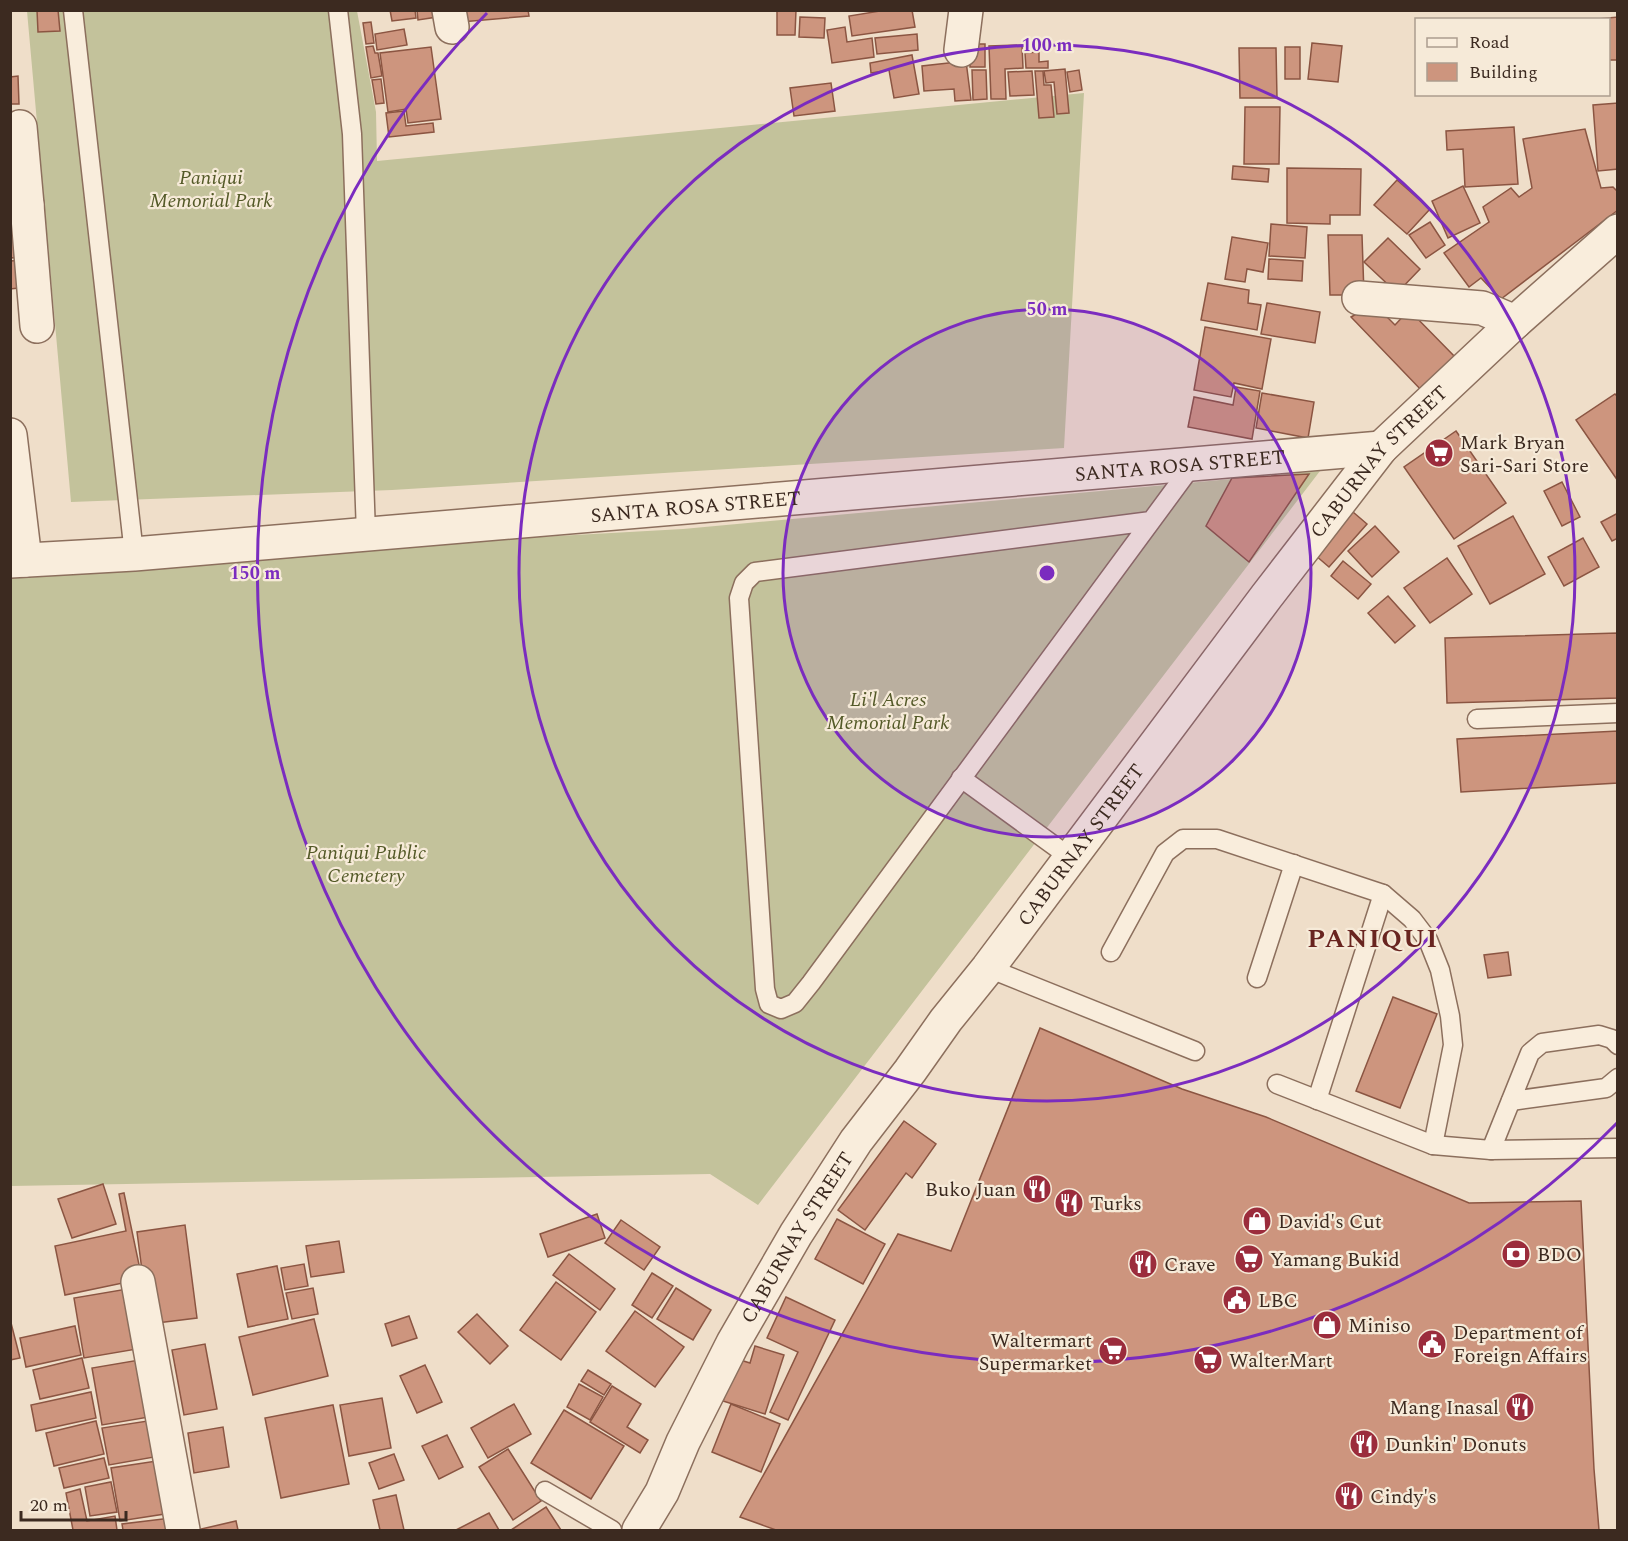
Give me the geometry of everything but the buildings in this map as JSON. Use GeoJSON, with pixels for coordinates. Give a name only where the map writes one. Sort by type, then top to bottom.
{"type":"FeatureCollection","features":[{"type":"Feature","properties":{"kind":"street"},"geometry":{"type":"LineString","coordinates":[[961,50],[966,10]]}},
{"type":"Feature","properties":{"kind":"street"},"geometry":{"type":"LineString","coordinates":[[20,127],[19,206],[37,326]]}},
{"type":"Feature","properties":{"kind":"street","name":"CABURNAY STREET"},"geometry":{"type":"LineString","coordinates":[[639,1530],[662,1492],[683,1442],[733,1343],[796,1234],[856,1141],[946,1020],[988,968],[1266,597],[1381,448],[1515,322],[1617,231]]}},
{"type":"Feature","properties":{"kind":"street"},"geometry":{"type":"LineString","coordinates":[[1359,298],[1482,308],[1515,322]]}},
{"type":"Feature","properties":{"kind":"street"},"geometry":{"type":"LineString","coordinates":[[10,435],[18,561]]}},
{"type":"Feature","properties":{"kind":"street","name":"SANTA ROSA STREET"},"geometry":{"type":"LineString","coordinates":[[18,561],[134,554],[1381,448]]}},
{"type":"Feature","properties":{"kind":"street"},"geometry":{"type":"LineString","coordinates":[[138,1282],[183,1530]]}},
{"type":"Feature","properties":{"kind":"lane"},"geometry":{"type":"LineString","coordinates":[[73,10],[134,554]]}},
{"type":"Feature","properties":{"kind":"lane"},"geometry":{"type":"LineString","coordinates":[[338,10],[352,134],[366,534]]}},
{"type":"Feature","properties":{"kind":"lane"},"geometry":{"type":"LineString","coordinates":[[1151,521],[755,572],[744,582],[739,598],[765,989],[769,1004],[781,1009],[795,1003],[1194,463]]}},
{"type":"Feature","properties":{"kind":"lane"},"geometry":{"type":"LineString","coordinates":[[1477,719],[1617,713]]}},
{"type":"Feature","properties":{"kind":"lane"},"geometry":{"type":"LineString","coordinates":[[961,778],[1071,858]]}},
{"type":"Feature","properties":{"kind":"lane"},"geometry":{"type":"LineString","coordinates":[[1111,952],[1165,852],[1184,839],[1217,839],[1383,894],[1412,919],[1428,940],[1440,970],[1450,1016],[1453,1045],[1433,1145]]}},
{"type":"Feature","properties":{"kind":"lane"},"geometry":{"type":"LineString","coordinates":[[1257,978],[1294,864]]}},
{"type":"Feature","properties":{"kind":"lane"},"geometry":{"type":"LineString","coordinates":[[1317,1100],[1383,894]]}},
{"type":"Feature","properties":{"kind":"lane"},"geometry":{"type":"LineString","coordinates":[[988,968],[1195,1051]]}},
{"type":"Feature","properties":{"kind":"lane"},"geometry":{"type":"LineString","coordinates":[[1491,1150],[1530,1053],[1542,1043],[1599,1035],[1612,1039],[1617,1045]]}},
{"type":"Feature","properties":{"kind":"lane"},"geometry":{"type":"LineString","coordinates":[[1511,1101],[1606,1088],[1617,1078]]}},
{"type":"Feature","properties":{"kind":"lane"},"geometry":{"type":"LineString","coordinates":[[1277,1084],[1433,1145],[1491,1150],[1617,1148]]}},
{"type":"Feature","properties":{"kind":"lane"},"geometry":{"type":"LineString","coordinates":[[545,1491],[612,1530]]}},
{"type":"Feature","properties":{"kind":"green space","name":"Paniqui Memorial Park"},"geometry":{"type":"Polygon","coordinates":[[[27,11],[357,11],[376,112],[377,161],[1084,93],[1064,448],[392,490],[71,502],[27,11]]]}},
{"type":"Feature","properties":{"kind":"green space","name":"Paniqui Public Cemetery"},"geometry":{"type":"Polygon","coordinates":[[[1320,471],[758,1205],[710,1174],[11,1186],[11,566],[683,529],[1320,471]]]}},
{"type":"Feature","properties":{"kind":"place","name":"Mark Bryan Sari-Sari Store"},"geometry":{"type":"Point","coordinates":[1439,453]}},
{"type":"Feature","properties":{"kind":"place","name":"Buko Juan"},"geometry":{"type":"Point","coordinates":[1037,1189]}},
{"type":"Feature","properties":{"kind":"place","name":"Turks"},"geometry":{"type":"Point","coordinates":[1069,1203]}},
{"type":"Feature","properties":{"kind":"place","name":"David's Cut"},"geometry":{"type":"Point","coordinates":[1257,1221]}},
{"type":"Feature","properties":{"kind":"place","name":"BDO"},"geometry":{"type":"Point","coordinates":[1516,1254]}},
{"type":"Feature","properties":{"kind":"place","name":"Yamang Bukid"},"geometry":{"type":"Point","coordinates":[1249,1259]}},
{"type":"Feature","properties":{"kind":"place","name":"Crave"},"geometry":{"type":"Point","coordinates":[1143,1264]}},
{"type":"Feature","properties":{"kind":"place","name":"LBC"},"geometry":{"type":"Point","coordinates":[1237,1300]}},
{"type":"Feature","properties":{"kind":"place","name":"Miniso"},"geometry":{"type":"Point","coordinates":[1327,1325]}},
{"type":"Feature","properties":{"kind":"place","name":"Department of Foreign Affairs"},"geometry":{"type":"Point","coordinates":[1432,1344]}},
{"type":"Feature","properties":{"kind":"place","name":"Waltermart Supermarket"},"geometry":{"type":"Point","coordinates":[1113,1351]}},
{"type":"Feature","properties":{"kind":"place","name":"WalterMart"},"geometry":{"type":"Point","coordinates":[1208,1360]}},
{"type":"Feature","properties":{"kind":"place","name":"Mang Inasal"},"geometry":{"type":"Point","coordinates":[1520,1407]}},
{"type":"Feature","properties":{"kind":"place","name":"Dunkin' Donuts"},"geometry":{"type":"Point","coordinates":[1364,1444]}},
{"type":"Feature","properties":{"kind":"place","name":"Cindy's"},"geometry":{"type":"Point","coordinates":[1349,1496]}},
{"type":"Feature","properties":{"kind":"district","name":"PANIQUI"},"geometry":{"type":"Point","coordinates":[1373,938]}},
{"type":"Feature","properties":{"kind":"park label","name":"Li'l Acres Memorial Park"},"geometry":{"type":"Point","coordinates":[888,710]}}]}
